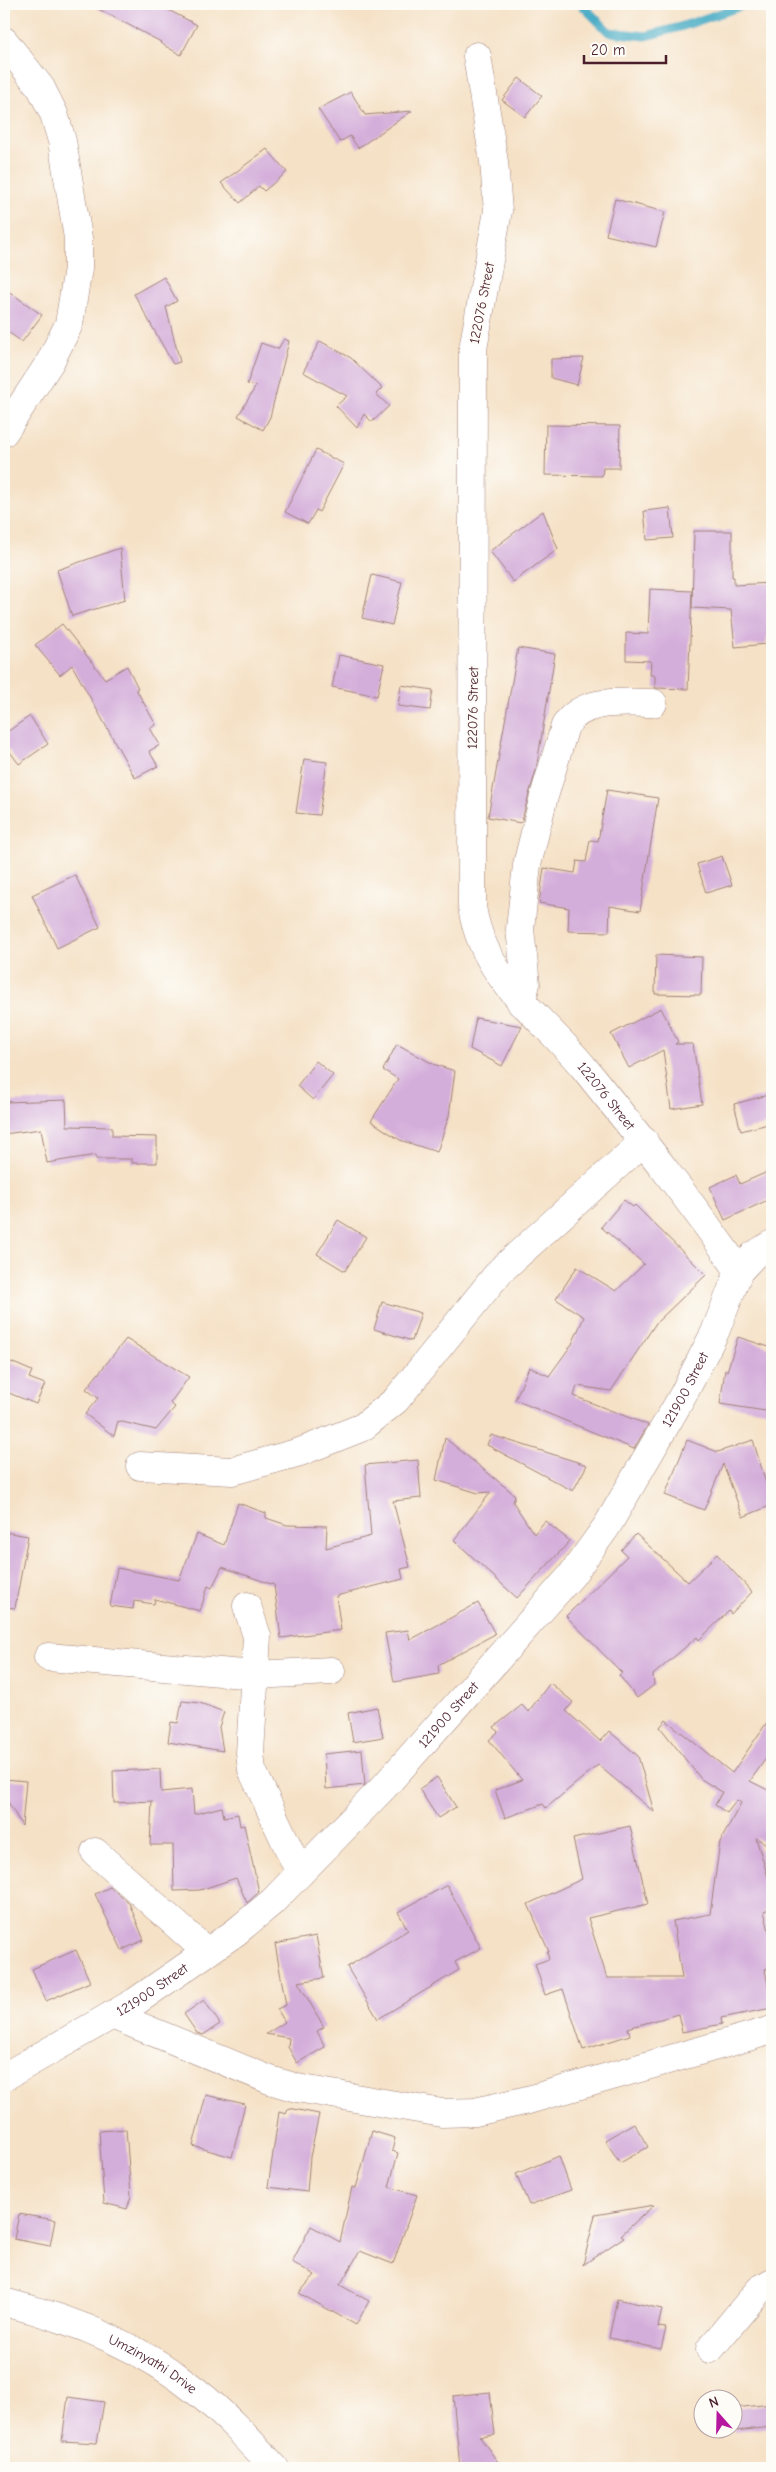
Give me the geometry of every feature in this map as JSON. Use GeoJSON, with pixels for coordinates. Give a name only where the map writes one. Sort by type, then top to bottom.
{"type":"FeatureCollection","features":[{"type":"Feature","properties":{"kind":"street"},"geometry":{"type":"LineString","coordinates":[[4,41],[41,88],[54,114],[62,141],[78,238],[78,268],[69,324],[50,362],[22,408],[4,432]]}},
{"type":"Feature","properties":{"kind":"street","name":"122076 Street"},"geometry":{"type":"LineString","coordinates":[[477,56],[494,162],[498,211],[473,349],[472,907],[478,936],[485,952],[521,1003],[559,1039],[644,1141],[700,1214],[739,1271]]}},
{"type":"Feature","properties":{"kind":"street"},"geometry":{"type":"LineString","coordinates":[[521,1003],[526,984],[520,929],[527,865],[543,800],[565,726],[570,717],[592,706],[608,703],[653,703]]}},
{"type":"Feature","properties":{"kind":"street"},"geometry":{"type":"LineString","coordinates":[[140,1466],[232,1471],[300,1452],[362,1427],[396,1400],[500,1271],[644,1141]]}},
{"type":"Feature","properties":{"kind":"street","name":"121900 Street"},"geometry":{"type":"LineString","coordinates":[[4,2077],[112,2015],[207,1952],[257,1916],[383,1788],[572,1576],[608,1526],[682,1397],[715,1332],[739,1271],[754,1255],[772,1244]]}},
{"type":"Feature","properties":{"kind":"street"},"geometry":{"type":"LineString","coordinates":[[247,1606],[257,1636],[250,1753],[252,1770],[300,1874]]}},
{"type":"Feature","properties":{"kind":"street"},"geometry":{"type":"LineString","coordinates":[[48,1657],[255,1675],[331,1671]]}},
{"type":"Feature","properties":{"kind":"street"},"geometry":{"type":"LineString","coordinates":[[95,1852],[207,1952]]}},
{"type":"Feature","properties":{"kind":"street"},"geometry":{"type":"LineString","coordinates":[[112,2015],[285,2085],[442,2113],[457,2114],[475,2112],[528,2100],[772,2030]]}},
{"type":"Feature","properties":{"kind":"street"},"geometry":{"type":"LineString","coordinates":[[710,2350],[760,2290],[772,2282]]}},
{"type":"Feature","properties":{"kind":"street","name":"Umzinyathi Drive"},"geometry":{"type":"LineString","coordinates":[[4,2302],[48,2313],[78,2325],[105,2336],[156,2363],[195,2390],[228,2418],[275,2468]]}},
{"type":"Feature","properties":{"kind":"building"},"geometry":{"type":"Polygon","coordinates":[[[89,4],[157,4],[197,25],[181,55],[161,42],[89,4]]]}},
{"type":"Feature","properties":{"kind":"building"},"geometry":{"type":"Polygon","coordinates":[[[519,78],[542,96],[525,117],[502,100],[519,78]]]}},
{"type":"Feature","properties":{"kind":"building"},"geometry":{"type":"Polygon","coordinates":[[[351,92],[365,115],[412,111],[358,148],[350,136],[340,142],[318,109],[351,92]]]}},
{"type":"Feature","properties":{"kind":"building"},"geometry":{"type":"Polygon","coordinates":[[[267,149],[287,172],[264,191],[259,186],[240,203],[221,183],[267,149]]]}},
{"type":"Feature","properties":{"kind":"building"},"geometry":{"type":"Polygon","coordinates":[[[615,199],[665,212],[656,247],[606,235],[615,199]]]}},
{"type":"Feature","properties":{"kind":"building"},"geometry":{"type":"Polygon","coordinates":[[[164,277],[177,301],[166,307],[180,362],[173,364],[134,294],[164,277]]]}},
{"type":"Feature","properties":{"kind":"building"},"geometry":{"type":"Polygon","coordinates":[[[4,288],[42,315],[22,342],[4,329],[4,288]]]}},
{"type":"Feature","properties":{"kind":"building"},"geometry":{"type":"Polygon","coordinates":[[[284,339],[289,341],[270,417],[263,430],[238,416],[256,386],[247,384],[261,343],[278,349],[284,339]]]}},
{"type":"Feature","properties":{"kind":"building"},"geometry":{"type":"Polygon","coordinates":[[[320,341],[351,358],[382,388],[376,394],[389,406],[372,422],[364,414],[357,428],[336,406],[347,396],[303,372],[320,341]]]}},
{"type":"Feature","properties":{"kind":"building"},"geometry":{"type":"Polygon","coordinates":[[[584,358],[577,385],[551,378],[551,359],[584,358]]]}},
{"type":"Feature","properties":{"kind":"building"},"geometry":{"type":"Polygon","coordinates":[[[546,425],[620,426],[619,468],[603,468],[602,476],[545,475],[546,425]]]}},
{"type":"Feature","properties":{"kind":"building"},"geometry":{"type":"Polygon","coordinates":[[[316,450],[344,464],[319,512],[316,510],[308,524],[285,512],[316,450]]]}},
{"type":"Feature","properties":{"kind":"building"},"geometry":{"type":"Polygon","coordinates":[[[670,508],[673,538],[647,540],[644,511],[670,508]]]}},
{"type":"Feature","properties":{"kind":"building"},"geometry":{"type":"Polygon","coordinates":[[[543,511],[558,549],[513,582],[490,551],[543,511]]]}},
{"type":"Feature","properties":{"kind":"building"},"geometry":{"type":"Polygon","coordinates":[[[694,531],[732,531],[732,577],[734,577],[734,585],[772,583],[772,608],[766,644],[735,647],[731,610],[692,608],[694,531]]]}},
{"type":"Feature","properties":{"kind":"building"},"geometry":{"type":"Polygon","coordinates":[[[120,548],[125,600],[72,616],[57,570],[120,548]]]}},
{"type":"Feature","properties":{"kind":"building"},"geometry":{"type":"Polygon","coordinates":[[[372,575],[402,582],[392,625],[362,618],[372,575]]]}},
{"type":"Feature","properties":{"kind":"building"},"geometry":{"type":"Polygon","coordinates":[[[650,589],[692,591],[688,689],[655,688],[655,675],[650,675],[651,661],[626,660],[626,633],[648,634],[650,589]]]}},
{"type":"Feature","properties":{"kind":"building"},"geometry":{"type":"Polygon","coordinates":[[[62,624],[105,679],[127,666],[138,688],[136,689],[156,725],[150,728],[160,745],[149,751],[158,766],[135,778],[72,665],[60,675],[35,645],[62,624]]]}},
{"type":"Feature","properties":{"kind":"building"},"geometry":{"type":"Polygon","coordinates":[[[518,648],[555,654],[536,770],[521,823],[488,817],[518,648]]]}},
{"type":"Feature","properties":{"kind":"building"},"geometry":{"type":"Polygon","coordinates":[[[339,655],[384,664],[377,696],[332,687],[339,655]]]}},
{"type":"Feature","properties":{"kind":"building"},"geometry":{"type":"Polygon","coordinates":[[[401,685],[433,690],[430,710],[398,706],[401,685]]]}},
{"type":"Feature","properties":{"kind":"building"},"geometry":{"type":"Polygon","coordinates":[[[30,716],[48,744],[19,764],[4,744],[4,734],[30,716]]]}},
{"type":"Feature","properties":{"kind":"building"},"geometry":{"type":"Polygon","coordinates":[[[304,759],[327,762],[319,815],[296,813],[304,759]]]}},
{"type":"Feature","properties":{"kind":"building"},"geometry":{"type":"Polygon","coordinates":[[[607,790],[658,798],[640,911],[610,906],[609,932],[568,931],[569,908],[539,903],[544,868],[575,873],[577,861],[586,862],[590,840],[598,841],[607,790]]]}},
{"type":"Feature","properties":{"kind":"building"},"geometry":{"type":"Polygon","coordinates":[[[722,856],[732,885],[706,893],[697,864],[722,856]]]}},
{"type":"Feature","properties":{"kind":"building"},"geometry":{"type":"Polygon","coordinates":[[[75,875],[100,927],[57,948],[32,895],[75,875]]]}},
{"type":"Feature","properties":{"kind":"building"},"geometry":{"type":"Polygon","coordinates":[[[656,955],[702,957],[701,995],[655,994],[656,955]]]}},
{"type":"Feature","properties":{"kind":"building"},"geometry":{"type":"Polygon","coordinates":[[[661,1008],[678,1042],[675,1044],[693,1044],[702,1104],[671,1109],[663,1050],[629,1068],[611,1034],[661,1008]]]}},
{"type":"Feature","properties":{"kind":"building"},"geometry":{"type":"Polygon","coordinates":[[[476,1018],[522,1026],[502,1066],[470,1049],[476,1018]]]}},
{"type":"Feature","properties":{"kind":"building"},"geometry":{"type":"Polygon","coordinates":[[[397,1044],[433,1064],[455,1071],[449,1116],[437,1152],[400,1140],[371,1121],[398,1079],[383,1070],[397,1044]]]}},
{"type":"Feature","properties":{"kind":"building"},"geometry":{"type":"Polygon","coordinates":[[[316,1061],[333,1075],[313,1100],[297,1086],[316,1061]]]}},
{"type":"Feature","properties":{"kind":"building"},"geometry":{"type":"Polygon","coordinates":[[[772,1094],[772,1123],[741,1131],[734,1104],[772,1094]]]}},
{"type":"Feature","properties":{"kind":"building"},"geometry":{"type":"Polygon","coordinates":[[[66,1100],[67,1126],[112,1127],[112,1136],[157,1137],[157,1163],[132,1163],[132,1159],[96,1159],[96,1155],[47,1163],[41,1129],[4,1134],[4,1102],[66,1100]]]}},
{"type":"Feature","properties":{"kind":"building"},"geometry":{"type":"Polygon","coordinates":[[[772,1170],[772,1198],[725,1220],[710,1187],[736,1175],[740,1184],[772,1170]]]}},
{"type":"Feature","properties":{"kind":"building"},"geometry":{"type":"Polygon","coordinates":[[[624,1200],[633,1207],[635,1205],[706,1275],[656,1323],[611,1391],[577,1386],[574,1396],[648,1425],[634,1449],[515,1400],[529,1367],[549,1376],[572,1344],[584,1317],[556,1299],[577,1267],[616,1291],[644,1264],[601,1227],[624,1200]]]}},
{"type":"Feature","properties":{"kind":"building"},"geometry":{"type":"Polygon","coordinates":[[[338,1220],[366,1237],[345,1271],[317,1254],[338,1220]]]}},
{"type":"Feature","properties":{"kind":"building"},"geometry":{"type":"Polygon","coordinates":[[[382,1302],[421,1313],[412,1341],[374,1329],[382,1302]]]}},
{"type":"Feature","properties":{"kind":"building"},"geometry":{"type":"Polygon","coordinates":[[[738,1337],[772,1348],[772,1412],[720,1404],[725,1370],[727,1371],[738,1337]]]}},
{"type":"Feature","properties":{"kind":"building"},"geometry":{"type":"Polygon","coordinates":[[[126,1339],[189,1377],[170,1403],[175,1407],[156,1430],[118,1421],[114,1436],[85,1414],[98,1398],[86,1389],[126,1339]]]}},
{"type":"Feature","properties":{"kind":"building"},"geometry":{"type":"Polygon","coordinates":[[[4,1359],[32,1371],[29,1378],[45,1384],[36,1404],[4,1391],[4,1359]]]}},
{"type":"Feature","properties":{"kind":"building"},"geometry":{"type":"Polygon","coordinates":[[[491,1435],[587,1465],[573,1491],[487,1445],[491,1435]]]}},
{"type":"Feature","properties":{"kind":"building"},"geometry":{"type":"Polygon","coordinates":[[[445,1438],[515,1495],[513,1502],[534,1534],[545,1521],[570,1541],[517,1598],[454,1540],[491,1492],[478,1493],[436,1480],[445,1438]]]}},
{"type":"Feature","properties":{"kind":"building"},"geometry":{"type":"Polygon","coordinates":[[[687,1440],[718,1452],[753,1440],[766,1483],[772,1482],[772,1505],[743,1517],[723,1464],[704,1510],[665,1495],[687,1440]]]}},
{"type":"Feature","properties":{"kind":"building"},"geometry":{"type":"Polygon","coordinates":[[[418,1460],[421,1498],[393,1501],[410,1567],[401,1569],[403,1579],[336,1596],[341,1630],[281,1638],[274,1585],[222,1567],[212,1588],[208,1586],[200,1611],[155,1599],[154,1604],[134,1601],[133,1609],[110,1606],[117,1568],[179,1580],[197,1534],[224,1545],[238,1503],[266,1513],[266,1518],[287,1525],[327,1526],[326,1548],[371,1536],[365,1465],[418,1460]]]}},
{"type":"Feature","properties":{"kind":"building"},"geometry":{"type":"Polygon","coordinates":[[[4,1532],[28,1536],[15,1608],[4,1607],[4,1532]]]}},
{"type":"Feature","properties":{"kind":"building"},"geometry":{"type":"Polygon","coordinates":[[[636,1534],[688,1582],[717,1554],[752,1592],[731,1614],[729,1611],[699,1640],[697,1637],[653,1675],[654,1685],[637,1698],[619,1675],[622,1673],[566,1616],[627,1556],[621,1550],[636,1534]]]}},
{"type":"Feature","properties":{"kind":"building"},"geometry":{"type":"Polygon","coordinates":[[[478,1603],[495,1634],[438,1665],[439,1674],[394,1682],[385,1633],[408,1630],[410,1640],[478,1603]]]}},
{"type":"Feature","properties":{"kind":"building"},"geometry":{"type":"Polygon","coordinates":[[[550,1683],[573,1702],[566,1711],[600,1741],[609,1731],[638,1756],[654,1812],[598,1765],[546,1808],[543,1804],[505,1818],[495,1790],[522,1780],[489,1740],[498,1732],[494,1727],[522,1705],[528,1712],[550,1683]]]}},
{"type":"Feature","properties":{"kind":"building"},"geometry":{"type":"Polygon","coordinates":[[[182,1701],[200,1703],[224,1712],[219,1727],[223,1751],[168,1742],[171,1722],[178,1723],[182,1701]]]}},
{"type":"Feature","properties":{"kind":"building"},"geometry":{"type":"Polygon","coordinates":[[[377,1707],[383,1737],[353,1742],[348,1713],[377,1707]]]}},
{"type":"Feature","properties":{"kind":"building"},"geometry":{"type":"Polygon","coordinates":[[[772,1715],[772,1750],[750,1781],[772,1792],[772,1847],[756,1838],[772,1890],[772,1908],[764,1911],[772,1943],[772,1967],[765,1969],[772,2008],[721,2018],[722,2024],[682,2032],[678,2014],[628,2028],[630,2035],[583,2050],[563,1989],[545,1995],[535,1964],[549,1959],[547,1952],[549,1952],[528,1904],[582,1879],[573,1839],[630,1826],[648,1904],[588,1918],[607,1978],[682,1978],[673,1921],[710,1914],[720,1842],[741,1803],[737,1800],[727,1813],[715,1805],[722,1792],[701,1779],[660,1727],[666,1720],[732,1773],[772,1715]]]}},
{"type":"Feature","properties":{"kind":"building"},"geometry":{"type":"Polygon","coordinates":[[[362,1750],[365,1785],[326,1789],[324,1754],[362,1750]]]}},
{"type":"Feature","properties":{"kind":"building"},"geometry":{"type":"Polygon","coordinates":[[[160,1769],[161,1792],[192,1789],[194,1814],[222,1807],[224,1817],[238,1814],[240,1826],[244,1825],[259,1892],[247,1903],[236,1878],[200,1890],[174,1891],[173,1845],[150,1845],[152,1801],[114,1803],[113,1771],[160,1769]]]}},
{"type":"Feature","properties":{"kind":"building"},"geometry":{"type":"Polygon","coordinates":[[[437,1777],[456,1807],[438,1818],[419,1789],[437,1777]]]}},
{"type":"Feature","properties":{"kind":"building"},"geometry":{"type":"Polygon","coordinates":[[[4,1779],[26,1781],[22,1826],[4,1795],[4,1779]]]}},
{"type":"Feature","properties":{"kind":"building"},"geometry":{"type":"Polygon","coordinates":[[[447,1885],[481,1948],[455,1962],[459,1970],[378,2019],[347,1967],[408,1930],[398,1912],[447,1885]]]}},
{"type":"Feature","properties":{"kind":"building"},"geometry":{"type":"Polygon","coordinates":[[[110,1887],[129,1903],[144,1940],[122,1950],[95,1894],[110,1887]]]}},
{"type":"Feature","properties":{"kind":"building"},"geometry":{"type":"Polygon","coordinates":[[[316,1936],[324,1978],[298,1982],[324,2027],[317,2031],[325,2047],[297,2063],[288,2047],[289,2038],[266,2034],[285,2022],[277,2009],[286,2005],[275,1944],[316,1936]]]}},
{"type":"Feature","properties":{"kind":"building"},"geometry":{"type":"Polygon","coordinates":[[[76,1950],[90,1982],[46,2001],[32,1969],[76,1950]]]}},
{"type":"Feature","properties":{"kind":"building"},"geometry":{"type":"Polygon","coordinates":[[[204,2000],[220,2024],[203,2035],[197,2033],[184,2014],[204,2000]]]}},
{"type":"Feature","properties":{"kind":"building"},"geometry":{"type":"Polygon","coordinates":[[[206,2095],[245,2104],[232,2157],[193,2146],[206,2095]]]}},
{"type":"Feature","properties":{"kind":"building"},"geometry":{"type":"Polygon","coordinates":[[[288,2108],[319,2114],[310,2157],[307,2192],[268,2187],[279,2112],[286,2114],[288,2108]]]}},
{"type":"Feature","properties":{"kind":"building"},"geometry":{"type":"Polygon","coordinates":[[[634,2123],[648,2147],[620,2163],[605,2140],[634,2123]]]}},
{"type":"Feature","properties":{"kind":"building"},"geometry":{"type":"Polygon","coordinates":[[[126,2129],[131,2196],[127,2209],[104,2203],[99,2131],[126,2129]]]}},
{"type":"Feature","properties":{"kind":"building"},"geometry":{"type":"Polygon","coordinates":[[[372,2131],[395,2138],[392,2151],[398,2153],[389,2187],[417,2195],[393,2264],[360,2251],[340,2285],[369,2301],[356,2325],[299,2293],[315,2275],[292,2262],[311,2226],[340,2242],[352,2187],[356,2188],[372,2131]]]}},
{"type":"Feature","properties":{"kind":"building"},"geometry":{"type":"Polygon","coordinates":[[[559,2156],[571,2190],[529,2205],[516,2174],[559,2156]]]}},
{"type":"Feature","properties":{"kind":"building"},"geometry":{"type":"Polygon","coordinates":[[[654,2205],[621,2235],[624,2237],[583,2265],[595,2215],[654,2205]]]}},
{"type":"Feature","properties":{"kind":"building"},"geometry":{"type":"Polygon","coordinates":[[[19,2214],[55,2220],[50,2246],[14,2239],[19,2214]]]}},
{"type":"Feature","properties":{"kind":"building"},"geometry":{"type":"Polygon","coordinates":[[[617,2299],[662,2309],[658,2327],[666,2328],[661,2349],[609,2338],[617,2299]]]}},
{"type":"Feature","properties":{"kind":"building"},"geometry":{"type":"Polygon","coordinates":[[[490,2392],[495,2435],[480,2437],[502,2468],[460,2468],[453,2396],[490,2392]]]}},
{"type":"Feature","properties":{"kind":"building"},"geometry":{"type":"Polygon","coordinates":[[[68,2397],[104,2402],[97,2443],[62,2441],[68,2397]]]}},
{"type":"Feature","properties":{"kind":"building"},"geometry":{"type":"Polygon","coordinates":[[[772,2404],[772,2427],[744,2430],[744,2407],[772,2404]]]}},
{"type":"Feature","properties":{"kind":"waterway"},"geometry":{"type":"LineString","coordinates":[[581,4],[609,32],[646,36],[680,27],[747,4]]}}]}
